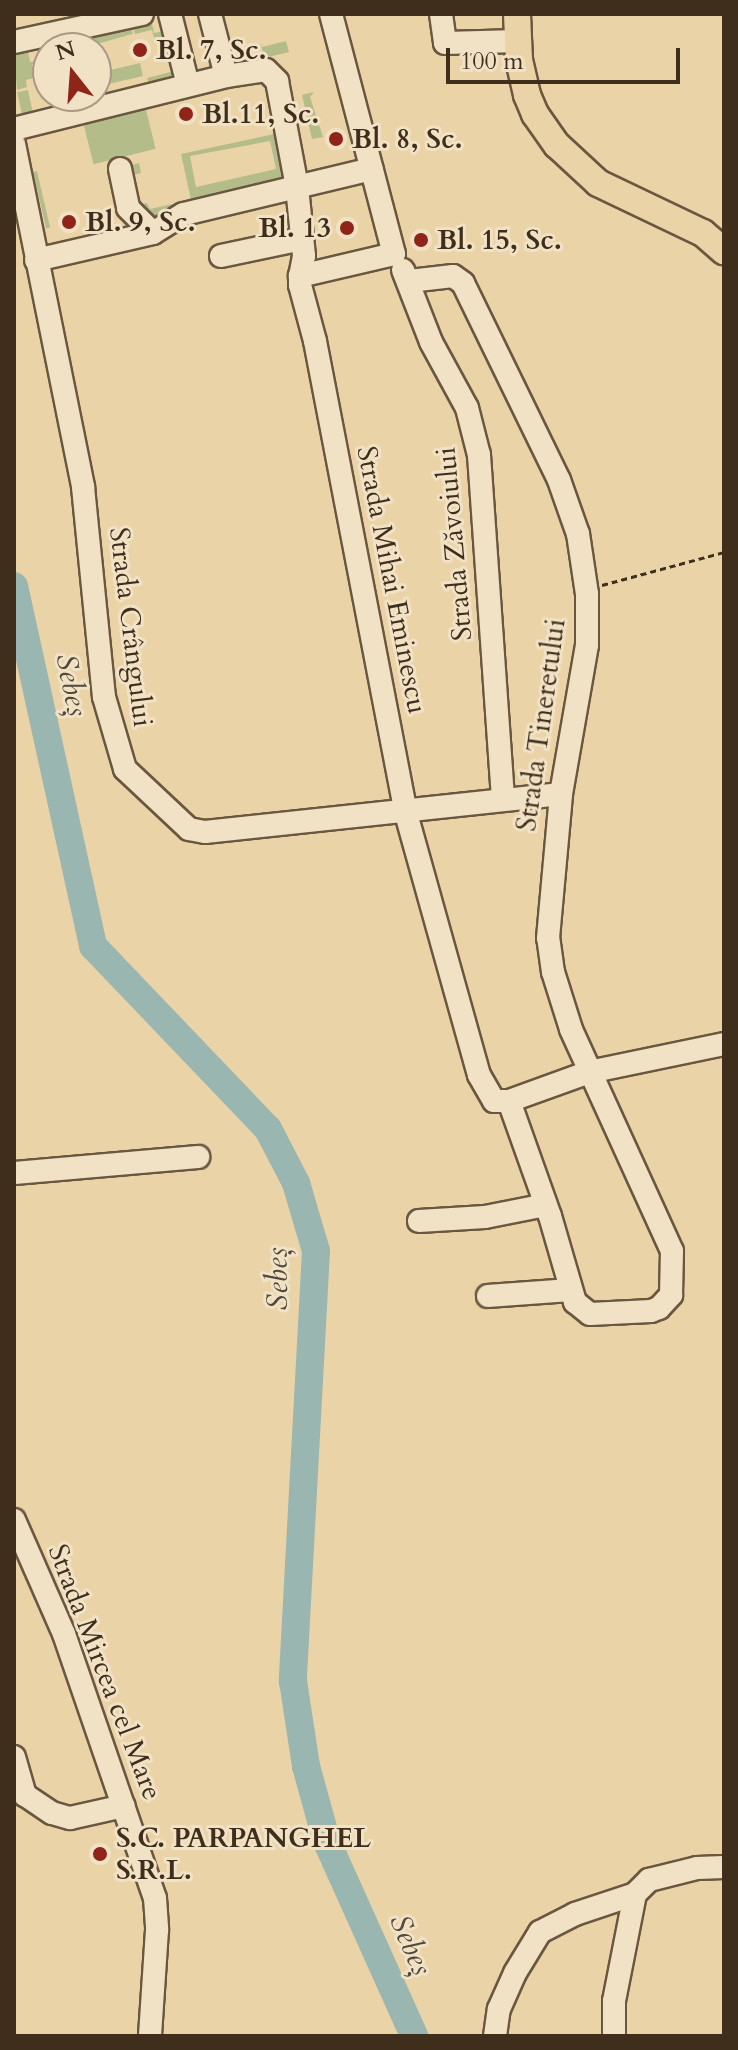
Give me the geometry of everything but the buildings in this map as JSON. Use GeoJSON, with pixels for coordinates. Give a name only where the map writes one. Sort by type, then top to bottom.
{"type":"FeatureCollection","features":[{"type":"Feature","properties":{"kind":"main road"},"geometry":{"type":"LineString","coordinates":[[517,14],[527,95],[535,114],[557,145],[598,183],[714,234],[724,251]]}},
{"type":"Feature","properties":{"kind":"street"},"geometry":{"type":"LineString","coordinates":[[14,42],[142,14]]}},
{"type":"Feature","properties":{"kind":"street"},"geometry":{"type":"LineString","coordinates":[[170,14],[188,85]]}},
{"type":"Feature","properties":{"kind":"street"},"geometry":{"type":"LineString","coordinates":[[14,129],[226,76],[210,14]]}},
{"type":"Feature","properties":{"kind":"street"},"geometry":{"type":"LineString","coordinates":[[300,276],[394,254],[331,14]]}},
{"type":"Feature","properties":{"kind":"street"},"geometry":{"type":"LineString","coordinates":[[441,14],[445,43],[518,41]]}},
{"type":"Feature","properties":{"kind":"street","name":"Strada Mihai Eminescu"},"geometry":{"type":"LineString","coordinates":[[226,76],[260,69],[274,76],[297,187],[304,262],[300,276],[405,810],[479,1075],[494,1101],[509,1101]]}},
{"type":"Feature","properties":{"kind":"street","name":"Strada Crângului"},"geometry":{"type":"LineString","coordinates":[[14,144],[83,487],[104,697],[125,769],[189,829],[205,832],[561,794]]}},
{"type":"Feature","properties":{"kind":"street"},"geometry":{"type":"LineString","coordinates":[[120,169],[128,208],[153,233]]}},
{"type":"Feature","properties":{"kind":"street"},"geometry":{"type":"LineString","coordinates":[[36,260],[153,233],[184,214],[372,169]]}},
{"type":"Feature","properties":{"kind":"street"},"geometry":{"type":"LineString","coordinates":[[221,256],[302,239]]}},
{"type":"Feature","properties":{"kind":"street","name":"Strada Zăvoiului"},"geometry":{"type":"LineString","coordinates":[[394,254],[409,281],[431,342],[467,408],[479,455],[503,799]]}},
{"type":"Feature","properties":{"kind":"street","name":"Strada Tineretului"},"geometry":{"type":"LineString","coordinates":[[409,281],[453,276],[470,294],[500,364],[559,480],[578,534],[587,589],[587,645],[561,794],[548,938],[553,972],[589,1072],[666,1233],[673,1271],[671,1295],[659,1308],[590,1314],[575,1302],[570,1290]]}},
{"type":"Feature","properties":{"kind":"street"},"geometry":{"type":"LineString","coordinates":[[488,1296],[570,1290],[546,1205],[509,1101],[589,1072],[724,1044]]}},
{"type":"Feature","properties":{"kind":"street"},"geometry":{"type":"LineString","coordinates":[[14,1173],[198,1157]]}},
{"type":"Feature","properties":{"kind":"street"},"geometry":{"type":"LineString","coordinates":[[419,1221],[485,1217],[546,1205]]}},
{"type":"Feature","properties":{"kind":"street","name":"Strada Mircea cel Mare"},"geometry":{"type":"LineString","coordinates":[[14,1520],[64,1634],[155,1898],[157,1930],[145,2034]]}},
{"type":"Feature","properties":{"kind":"street"},"geometry":{"type":"LineString","coordinates":[[14,1757],[25,1795],[52,1813],[70,1818],[124,1806]]}},
{"type":"Feature","properties":{"kind":"street"},"geometry":{"type":"LineString","coordinates":[[495,2036],[499,2009],[515,1973],[540,1932],[575,1914],[635,1894],[649,1880],[697,1868],[724,1867]]}},
{"type":"Feature","properties":{"kind":"street"},"geometry":{"type":"LineString","coordinates":[[614,2036],[623,1943],[635,1894]]}},
{"type":"Feature","properties":{"kind":"path"},"geometry":{"type":"LineString","coordinates":[[587,589],[724,552]]}},
{"type":"Feature","properties":{"kind":"green space"},"geometry":{"type":"Polygon","coordinates":[[[152,23],[154,33],[165,31],[176,77],[149,84],[147,78],[174,71],[166,39],[155,41],[152,30],[135,34],[133,27],[152,23]]]}},
{"type":"Feature","properties":{"kind":"green space"},"geometry":{"type":"Polygon","coordinates":[[[131,27],[133,34],[112,40],[112,32],[131,27]]]}},
{"type":"Feature","properties":{"kind":"green space"},"geometry":{"type":"Polygon","coordinates":[[[260,41],[262,47],[286,41],[289,52],[264,58],[260,41]]]}},
{"type":"Feature","properties":{"kind":"green space"},"geometry":{"type":"Polygon","coordinates":[[[28,51],[32,62],[32,78],[26,80],[27,87],[17,90],[14,54],[28,51]]]}},
{"type":"Feature","properties":{"kind":"green space"},"geometry":{"type":"Polygon","coordinates":[[[140,63],[143,76],[112,83],[112,70],[140,63]]]}},
{"type":"Feature","properties":{"kind":"green space"},"geometry":{"type":"Polygon","coordinates":[[[28,90],[34,118],[23,121],[17,92],[28,90]]]}},
{"type":"Feature","properties":{"kind":"green space"},"geometry":{"type":"Polygon","coordinates":[[[314,92],[310,97],[323,137],[312,139],[302,95],[314,92]]]}},
{"type":"Feature","properties":{"kind":"green space"},"geometry":{"type":"Polygon","coordinates":[[[145,106],[156,149],[94,164],[83,121],[145,106]]]}},
{"type":"Feature","properties":{"kind":"green space"},"geometry":{"type":"Polygon","coordinates":[[[279,133],[287,181],[205,197],[155,218],[134,206],[126,167],[112,170],[139,163],[141,173],[130,176],[136,205],[147,203],[150,209],[191,200],[181,154],[279,133]],[[270,141],[190,156],[196,187],[276,169],[270,141]]]}},
{"type":"Feature","properties":{"kind":"green space"},"geometry":{"type":"Polygon","coordinates":[[[37,171],[50,228],[46,228],[33,172],[37,171]]]}},
{"type":"Feature","properties":{"kind":"waterway","name":"Sebeș"},"geometry":{"type":"LineString","coordinates":[[14,586],[93,946],[268,1129],[296,1183],[316,1251],[293,1681],[306,1766],[327,1842],[414,2036]]}},
{"type":"Feature","properties":{"kind":"place","name":"Bl. 7, Sc."},"geometry":{"type":"Point","coordinates":[140,50]}},
{"type":"Feature","properties":{"kind":"place","name":"Bl.11, Sc."},"geometry":{"type":"Point","coordinates":[186,114]}},
{"type":"Feature","properties":{"kind":"place","name":"Bl. 8, Sc."},"geometry":{"type":"Point","coordinates":[336,139]}},
{"type":"Feature","properties":{"kind":"place","name":"Bl. 9, Sc."},"geometry":{"type":"Point","coordinates":[69,222]}},
{"type":"Feature","properties":{"kind":"place","name":"Bl. 13"},"geometry":{"type":"Point","coordinates":[347,228]}},
{"type":"Feature","properties":{"kind":"place","name":"Bl. 15, Sc."},"geometry":{"type":"Point","coordinates":[421,240]}},
{"type":"Feature","properties":{"kind":"place","name":"S.C. PARPANGHEL S.R.L."},"geometry":{"type":"Point","coordinates":[100,1854]}}]}
